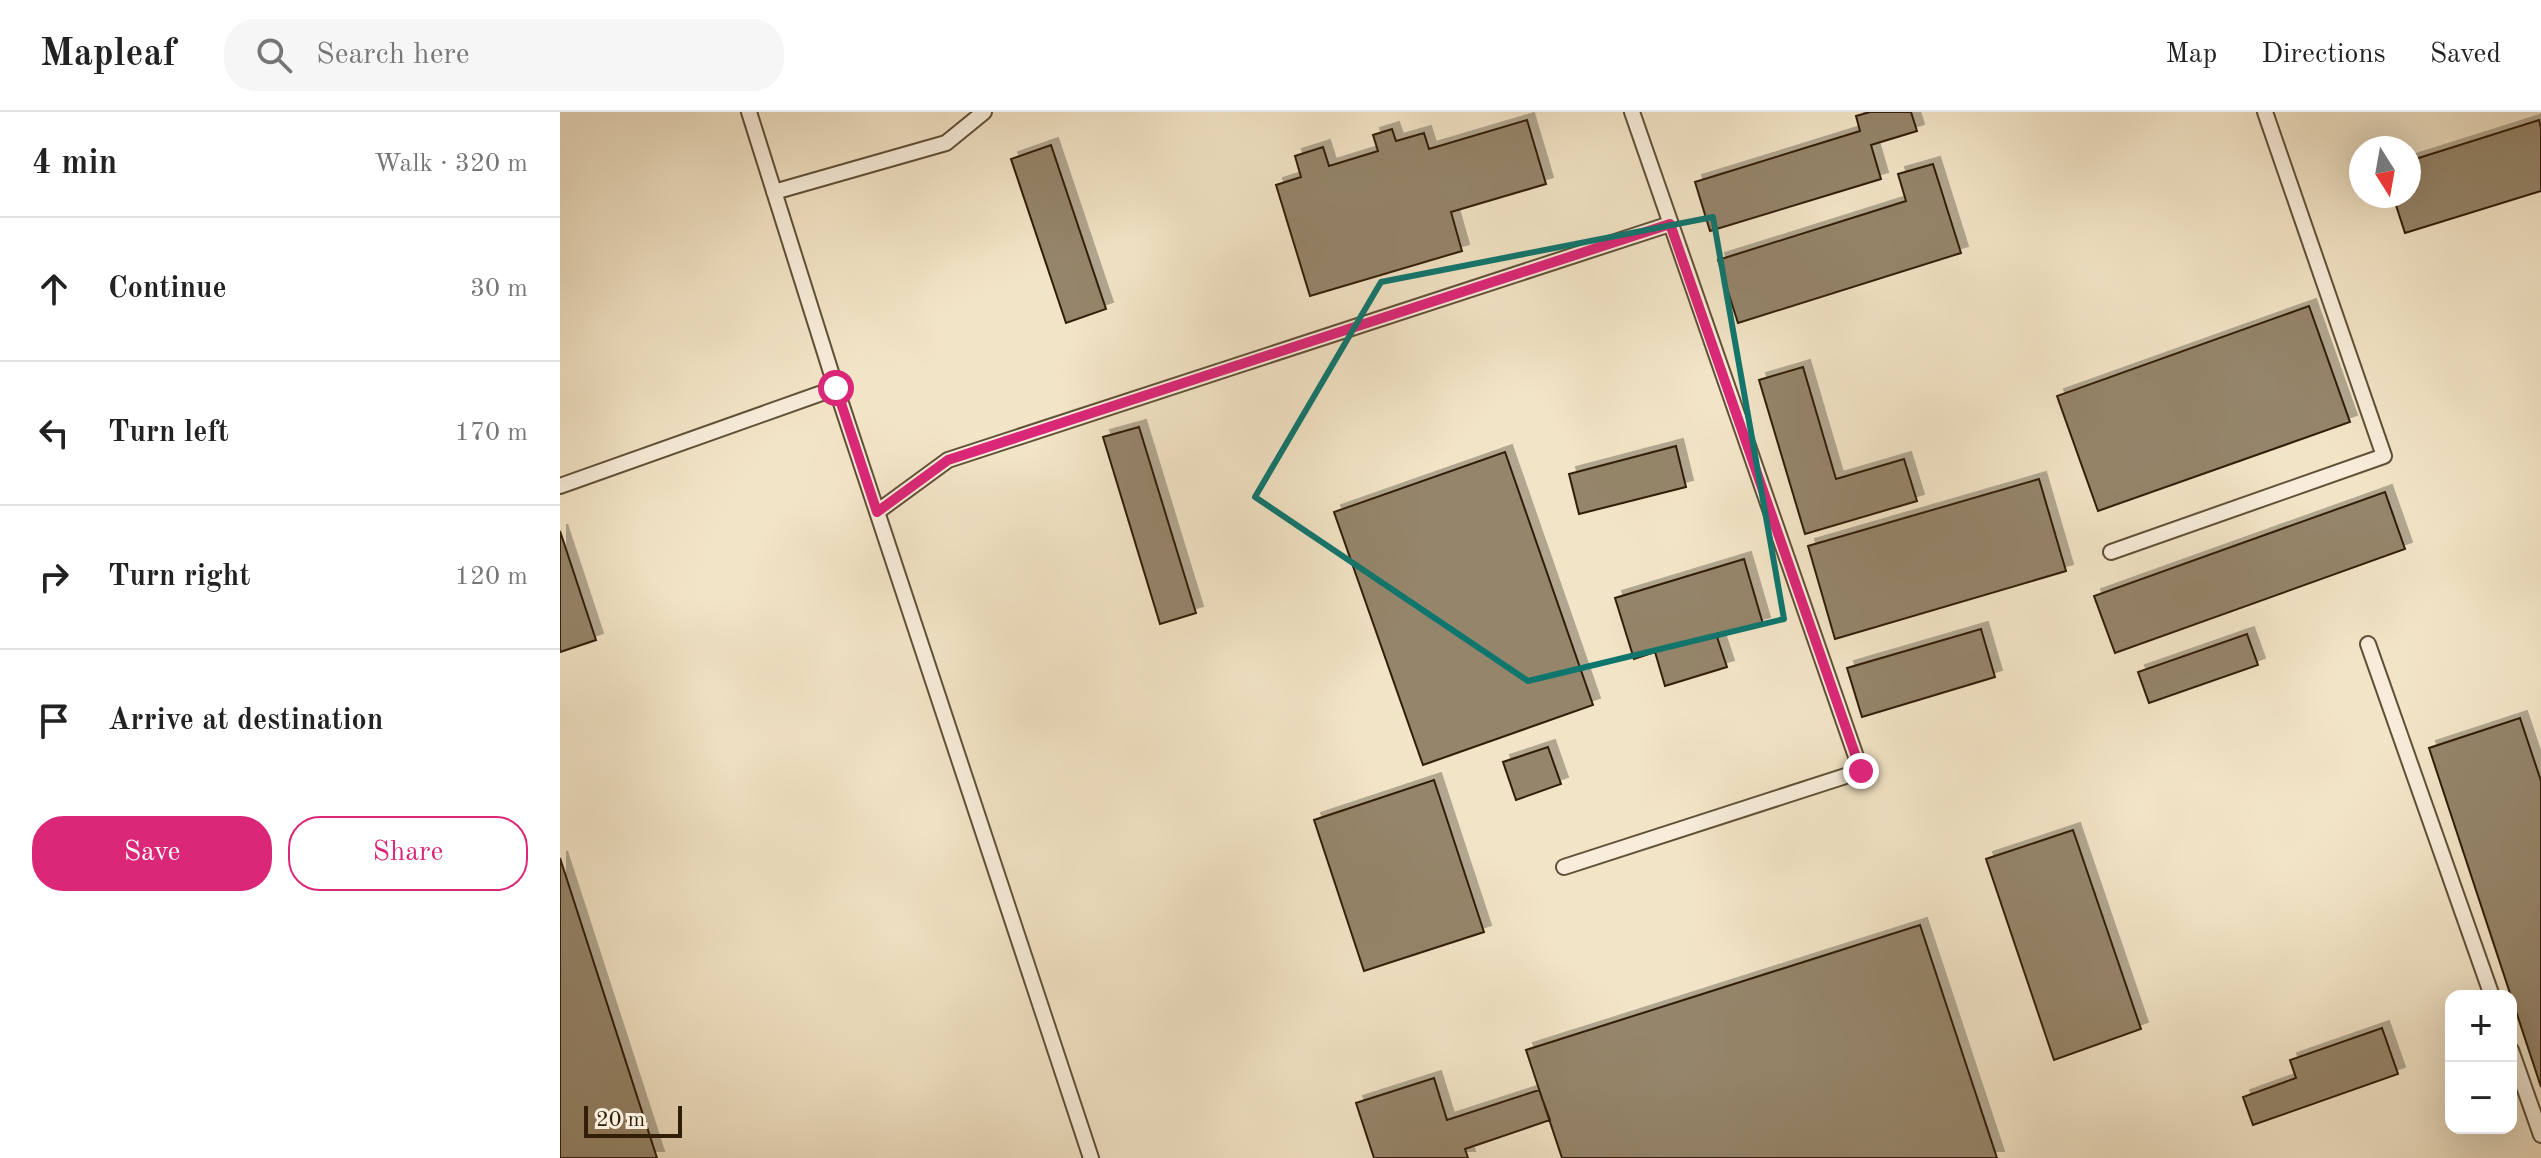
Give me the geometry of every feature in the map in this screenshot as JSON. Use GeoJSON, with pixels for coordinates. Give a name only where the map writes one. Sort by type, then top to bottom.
{"type":"FeatureCollection","features":[{"type":"Feature","properties":{"kind":"lane"},"geometry":{"type":"LineString","coordinates":[[749,112],[836,388],[1091,1158]]}},
{"type":"Feature","properties":{"kind":"lane"},"geometry":{"type":"LineString","coordinates":[[774,192],[946,143],[984,112]]}},
{"type":"Feature","properties":{"kind":"lane"},"geometry":{"type":"LineString","coordinates":[[1564,867],[1861,771],[1632,112]]}},
{"type":"Feature","properties":{"kind":"lane"},"geometry":{"type":"LineString","coordinates":[[2111,552],[2384,456],[2265,112]]}},
{"type":"Feature","properties":{"kind":"lane"},"geometry":{"type":"LineString","coordinates":[[877,512],[948,460],[1670,224]]}},
{"type":"Feature","properties":{"kind":"lane"},"geometry":{"type":"LineString","coordinates":[[560,486],[836,388]]}},
{"type":"Feature","properties":{"kind":"lane"},"geometry":{"type":"LineString","coordinates":[[2368,644],[2490,990]]}},
{"type":"Feature","properties":{"kind":"lane"},"geometry":{"type":"LineString","coordinates":[[2515,1062],[2541,1135]]}},
{"type":"Feature","properties":{"kind":"highlighted area"},"geometry":{"type":"Polygon","coordinates":[[[1713,217],[1784,619],[1528,681],[1255,497],[1381,282],[1713,217]]]}},
{"type":"Feature","properties":{"kind":"building"},"geometry":{"type":"Polygon","coordinates":[[[1870,112],[1911,112],[1917,131],[1871,145],[1881,179],[1710,231],[1695,182],[1860,131],[1856,116],[1870,112]]]}},
{"type":"Feature","properties":{"kind":"building"},"geometry":{"type":"Polygon","coordinates":[[[1527,120],[1546,184],[1451,212],[1462,251],[1310,296],[1276,185],[1301,177],[1295,156],[1323,147],[1329,166],[1378,151],[1373,135],[1392,129],[1396,141],[1424,133],[1429,149],[1527,120]]]}},
{"type":"Feature","properties":{"kind":"building"},"geometry":{"type":"Polygon","coordinates":[[[2539,120],[2541,191],[2405,233],[2397,208],[2421,208],[2421,157],[2539,120]]]}},
{"type":"Feature","properties":{"kind":"building"},"geometry":{"type":"Polygon","coordinates":[[[1051,145],[1106,309],[1066,323],[1011,159],[1051,145]]]}},
{"type":"Feature","properties":{"kind":"building"},"geometry":{"type":"Polygon","coordinates":[[[1933,164],[1961,253],[1738,323],[1718,260],[1906,201],[1898,174],[1933,164]]]}},
{"type":"Feature","properties":{"kind":"building"},"geometry":{"type":"Polygon","coordinates":[[[2309,306],[2350,422],[2098,511],[2057,396],[2309,306]]]}},
{"type":"Feature","properties":{"kind":"building"},"geometry":{"type":"Polygon","coordinates":[[[1803,367],[1836,479],[1904,459],[1917,501],[1805,534],[1759,380],[1803,367]]]}},
{"type":"Feature","properties":{"kind":"building"},"geometry":{"type":"Polygon","coordinates":[[[1139,427],[1196,613],[1160,624],[1103,437],[1139,427]]]}},
{"type":"Feature","properties":{"kind":"building"},"geometry":{"type":"Polygon","coordinates":[[[1676,446],[1686,487],[1579,514],[1569,474],[1676,446]]]}},
{"type":"Feature","properties":{"kind":"building"},"geometry":{"type":"Polygon","coordinates":[[[1505,452],[1593,705],[1423,765],[1334,512],[1505,452]]]}},
{"type":"Feature","properties":{"kind":"building"},"geometry":{"type":"Polygon","coordinates":[[[2039,479],[2066,571],[1835,639],[1808,546],[2039,479]]]}},
{"type":"Feature","properties":{"kind":"building"},"geometry":{"type":"Polygon","coordinates":[[[2385,492],[2405,549],[2115,653],[2094,596],[2385,492]]]}},
{"type":"Feature","properties":{"kind":"building"},"geometry":{"type":"Polygon","coordinates":[[[560,531],[596,640],[560,652],[560,531]]]}},
{"type":"Feature","properties":{"kind":"building"},"geometry":{"type":"Polygon","coordinates":[[[1744,559],[1763,624],[1717,637],[1727,667],[1665,686],[1655,652],[1634,659],[1615,598],[1744,559]]]}},
{"type":"Feature","properties":{"kind":"building"},"geometry":{"type":"Polygon","coordinates":[[[1981,629],[1995,677],[1862,717],[1847,668],[1981,629]]]}},
{"type":"Feature","properties":{"kind":"building"},"geometry":{"type":"Polygon","coordinates":[[[2247,634],[2258,665],[2149,703],[2138,672],[2247,634]]]}},
{"type":"Feature","properties":{"kind":"building"},"geometry":{"type":"Polygon","coordinates":[[[2520,718],[2541,781],[2541,1087],[2517,1014],[2517,990],[2509,990],[2429,748],[2520,718]]]}},
{"type":"Feature","properties":{"kind":"building"},"geometry":{"type":"Polygon","coordinates":[[[1548,747],[1561,784],[1516,800],[1503,762],[1548,747]]]}},
{"type":"Feature","properties":{"kind":"building"},"geometry":{"type":"Polygon","coordinates":[[[1434,780],[1484,932],[1364,971],[1314,820],[1434,780]]]}},
{"type":"Feature","properties":{"kind":"building"},"geometry":{"type":"Polygon","coordinates":[[[2073,830],[2141,1029],[2054,1060],[1986,859],[2073,830]]]}},
{"type":"Feature","properties":{"kind":"building"},"geometry":{"type":"Polygon","coordinates":[[[560,858],[657,1158],[560,1158],[560,858]]]}},
{"type":"Feature","properties":{"kind":"building"},"geometry":{"type":"Polygon","coordinates":[[[1920,925],[1997,1158],[1562,1158],[1526,1050],[1920,925]]]}},
{"type":"Feature","properties":{"kind":"building"},"geometry":{"type":"Polygon","coordinates":[[[2382,1028],[2398,1074],[2253,1125],[2243,1097],[2296,1078],[2290,1060],[2382,1028]]]}},
{"type":"Feature","properties":{"kind":"building"},"geometry":{"type":"Polygon","coordinates":[[[1434,1078],[1447,1120],[1539,1090],[1550,1120],[1465,1149],[1468,1158],[1374,1158],[1356,1103],[1434,1078]]]}},
{"type":"Feature","properties":{"kind":"route"},"geometry":{"type":"LineString","coordinates":[[836,388],[877,512],[948,460],[1670,224],[1861,771]]}}]}
